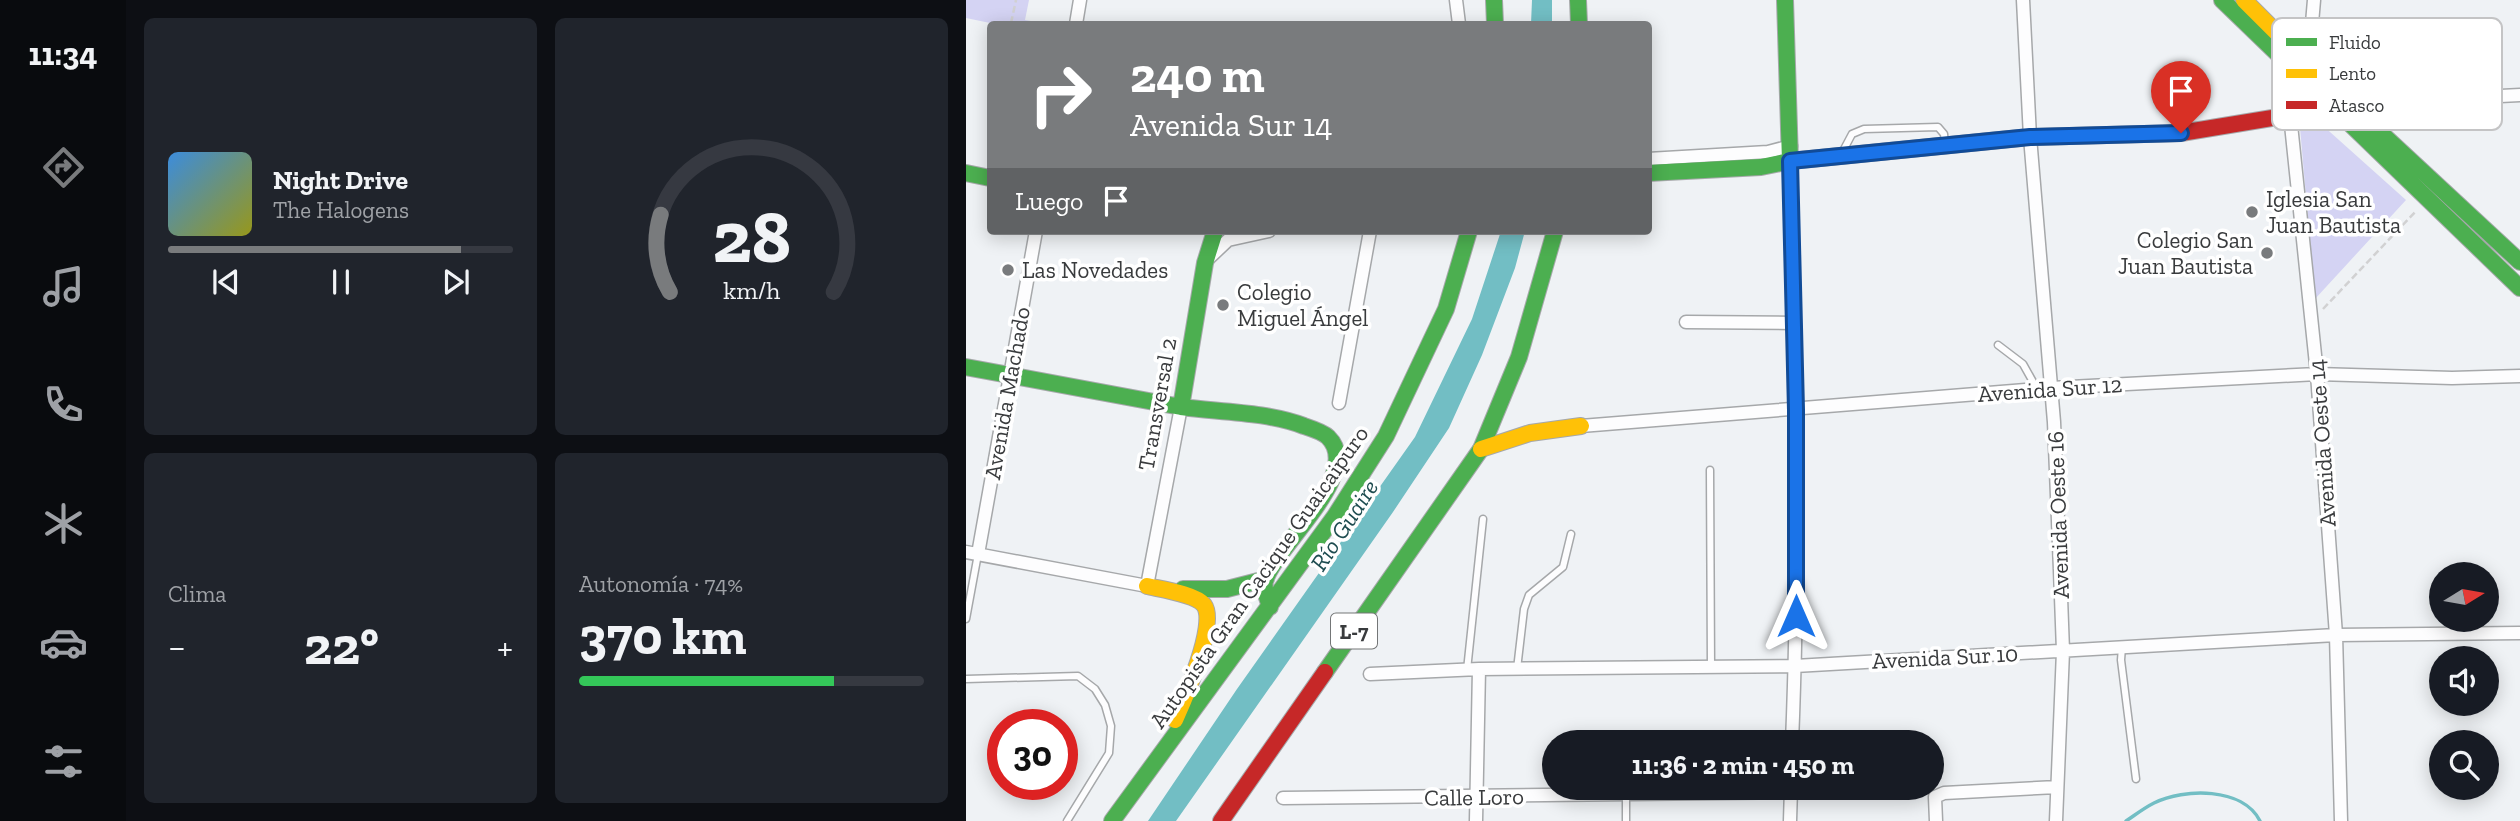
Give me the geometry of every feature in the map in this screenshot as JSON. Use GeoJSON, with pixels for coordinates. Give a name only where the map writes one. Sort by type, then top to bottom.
{"type":"FeatureCollection","features":[{"type":"Feature","properties":{"kind":"main road"},"geometry":{"type":"LineString","coordinates":[[1493,0],[1495,21]]}},
{"type":"Feature","properties":{"kind":"main road"},"geometry":{"type":"LineString","coordinates":[[1577,0],[1579,21]]}},
{"type":"Feature","properties":{"kind":"main road"},"geometry":{"type":"LineString","coordinates":[[1785,0],[1790,154]]}},
{"type":"Feature","properties":{"kind":"main road"},"geometry":{"type":"LineString","coordinates":[[2222,0],[2272,43]]}},
{"type":"Feature","properties":{"kind":"main road"},"geometry":{"type":"LineString","coordinates":[[2244,0],[2272,29]]}},
{"type":"Feature","properties":{"kind":"main road"},"geometry":{"type":"LineString","coordinates":[[1652,173],[1760,167],[1790,154],[1840,156],[2030,137],[2181,133],[2272,118]]}},
{"type":"Feature","properties":{"kind":"main road"},"geometry":{"type":"LineString","coordinates":[[2362,130],[2426,200],[2520,288]]}},
{"type":"Feature","properties":{"kind":"main road"},"geometry":{"type":"LineString","coordinates":[[2377,130],[2520,262]]}},
{"type":"Feature","properties":{"kind":"main road"},"geometry":{"type":"LineString","coordinates":[[966,173],[987,177]]}},
{"type":"Feature","properties":{"kind":"main road","name":"Transversal 2"},"geometry":{"type":"LineString","coordinates":[[1181,407],[1205,263],[1214,235]]}},
{"type":"Feature","properties":{"kind":"main road","name":"Autopista Gran Cacique Guaicaipuro"},"geometry":{"type":"LineString","coordinates":[[1112,821],[1335,516],[1386,436],[1446,309],[1468,235]]}},
{"type":"Feature","properties":{"kind":"main road","name":"L-7"},"geometry":{"type":"LineString","coordinates":[[1224,818],[1482,449],[1519,357],[1554,235]]}},
{"type":"Feature","properties":{"kind":"main road"},"geometry":{"type":"LineString","coordinates":[[966,367],[1181,407],[1304,425],[1326,436],[1336,446],[1338,454],[1332,480],[1317,507],[1275,562],[1266,579],[1264,587],[1270,607]]}},
{"type":"Feature","properties":{"kind":"main road"},"geometry":{"type":"LineString","coordinates":[[1482,449],[1528,433],[1581,426]]}},
{"type":"Feature","properties":{"kind":"main road"},"geometry":{"type":"LineString","coordinates":[[1147,586],[1193,590],[1227,589],[1266,579]]}},
{"type":"Feature","properties":{"kind":"main road"},"geometry":{"type":"LineString","coordinates":[[1147,586],[1197,600],[1206,607],[1208,614],[1194,671],[1163,753]]}},
{"type":"Feature","properties":{"kind":"street"},"geometry":{"type":"LineString","coordinates":[[1076,21],[1080,0]]}},
{"type":"Feature","properties":{"kind":"street"},"geometry":{"type":"LineString","coordinates":[[1456,0],[1459,21]]}},
{"type":"Feature","properties":{"kind":"street","name":"Avenida Oeste 16"},"geometry":{"type":"LineString","coordinates":[[2023,0],[2030,137],[2051,388],[2063,651],[2056,821]]}},
{"type":"Feature","properties":{"kind":"street"},"geometry":{"type":"LineString","coordinates":[[2312,18],[2314,0]]}},
{"type":"Feature","properties":{"kind":"street"},"geometry":{"type":"LineString","coordinates":[[2502,96],[2520,95]]}},
{"type":"Feature","properties":{"kind":"street","name":"Avenida Oeste 14"},"geometry":{"type":"LineString","coordinates":[[2292,130],[2317,374],[2336,635],[2341,821]]}},
{"type":"Feature","properties":{"kind":"street"},"geometry":{"type":"LineString","coordinates":[[1652,159],[1768,152],[1790,154],[1796,410],[1793,730]]}},
{"type":"Feature","properties":{"kind":"street","name":"Avenida Machado"},"geometry":{"type":"LineString","coordinates":[[972,553],[1036,235]]}},
{"type":"Feature","properties":{"kind":"street"},"geometry":{"type":"LineString","coordinates":[[1205,263],[1227,240],[1250,235]]}},
{"type":"Feature","properties":{"kind":"street"},"geometry":{"type":"LineString","coordinates":[[1339,403],[1369,235]]}},
{"type":"Feature","properties":{"kind":"street"},"geometry":{"type":"LineString","coordinates":[[1686,322],[1794,323]]}},
{"type":"Feature","properties":{"kind":"street","name":"Avenida Sur 12"},"geometry":{"type":"LineString","coordinates":[[1581,426],[2051,388],[2317,374],[2452,379],[2520,376]]}},
{"type":"Feature","properties":{"kind":"street","name":"Transversal 2"},"geometry":{"type":"LineString","coordinates":[[1147,586],[1181,407]]}},
{"type":"Feature","properties":{"kind":"street"},"geometry":{"type":"LineString","coordinates":[[972,553],[1147,586]]}},
{"type":"Feature","properties":{"kind":"street","name":"Avenida Sur 10"},"geometry":{"type":"LineString","coordinates":[[1370,674],[1517,669],[1795,666],[2336,635],[2520,633]]}},
{"type":"Feature","properties":{"kind":"street"},"geometry":{"type":"LineString","coordinates":[[1473,670],[1476,821]]}},
{"type":"Feature","properties":{"kind":"street"},"geometry":{"type":"LineString","coordinates":[[1936,821],[1935,797],[1944,793],[2057,787]]}},
{"type":"Feature","properties":{"kind":"street","name":"Calle Loro"},"geometry":{"type":"LineString","coordinates":[[1283,798],[1542,796]]}},
{"type":"Feature","properties":{"kind":"street"},"geometry":{"type":"LineString","coordinates":[[1790,821],[1791,800]]}},
{"type":"Feature","properties":{"kind":"lane"},"geometry":{"type":"LineString","coordinates":[[1840,156],[1852,134],[1864,129],[1938,127],[1944,134],[1945,145]]}},
{"type":"Feature","properties":{"kind":"lane"},"geometry":{"type":"LineString","coordinates":[[1998,345],[2023,364],[2037,389]]}},
{"type":"Feature","properties":{"kind":"lane"},"geometry":{"type":"LineString","coordinates":[[1710,470],[1711,667]]}},
{"type":"Feature","properties":{"kind":"lane"},"geometry":{"type":"LineString","coordinates":[[1473,670],[1483,519]]}},
{"type":"Feature","properties":{"kind":"lane"},"geometry":{"type":"LineString","coordinates":[[1517,669],[1524,609],[1529,595],[1563,567],[1571,534]]}},
{"type":"Feature","properties":{"kind":"lane"},"geometry":{"type":"LineString","coordinates":[[966,619],[972,553]]}},
{"type":"Feature","properties":{"kind":"lane"},"geometry":{"type":"LineString","coordinates":[[2122,647],[2121,660],[2136,779]]}},
{"type":"Feature","properties":{"kind":"lane"},"geometry":{"type":"LineString","coordinates":[[966,679],[1078,676],[1095,689],[1111,726],[1109,752],[1067,821]]}},
{"type":"Feature","properties":{"kind":"lane"},"geometry":{"type":"LineString","coordinates":[[1626,800],[1626,821]]}},
{"type":"Feature","properties":{"kind":"path"},"geometry":{"type":"LineString","coordinates":[[1011,21],[1016,0]]}},
{"type":"Feature","properties":{"kind":"path"},"geometry":{"type":"LineString","coordinates":[[2312,321],[2426,200]]}},
{"type":"Feature","properties":{"kind":"shaded area"},"geometry":{"type":"Polygon","coordinates":[[[966,0],[1029,0],[1025,20],[1031,21],[987,22],[966,18],[966,0]]]}},
{"type":"Feature","properties":{"kind":"shaded area"},"geometry":{"type":"Polygon","coordinates":[[[1532,0],[1552,0],[1552,21],[1531,21],[1532,0]]]}},
{"type":"Feature","properties":{"kind":"shaded area"},"geometry":{"type":"Polygon","coordinates":[[[2300,130],[2328,130],[2406,200],[2315,299],[2300,130]]]}},
{"type":"Feature","properties":{"kind":"shaded area"},"geometry":{"type":"Polygon","coordinates":[[[1500,235],[1524,235],[1515,268],[1482,355],[1449,428],[1176,821],[1148,821],[1237,689],[1415,437],[1472,319],[1500,235]]]}},
{"type":"Feature","properties":{"kind":"waterway"},"geometry":{"type":"LineString","coordinates":[[2126,821],[2166,798],[2196,793],[2227,796],[2252,810],[2260,821]]}},
{"type":"Feature","properties":{"kind":"traffic: fast"},"geometry":{"type":"LineString","coordinates":[[1494,0],[1495,21]]}},
{"type":"Feature","properties":{"kind":"traffic: fast"},"geometry":{"type":"LineString","coordinates":[[1578,0],[1579,21]]}},
{"type":"Feature","properties":{"kind":"traffic: fast"},"geometry":{"type":"LineString","coordinates":[[1785,0],[1790,161]]}},
{"type":"Feature","properties":{"kind":"traffic: fast"},"geometry":{"type":"LineString","coordinates":[[2222,0],[2272,48]]}},
{"type":"Feature","properties":{"kind":"traffic: fast"},"geometry":{"type":"LineString","coordinates":[[2357,130],[2520,288]]}},
{"type":"Feature","properties":{"kind":"traffic: fast"},"geometry":{"type":"LineString","coordinates":[[2378,130],[2520,262]]}},
{"type":"Feature","properties":{"kind":"traffic: fast"},"geometry":{"type":"LineString","coordinates":[[1652,173],[1761,167],[1790,161],[2030,137],[2070,136]]}},
{"type":"Feature","properties":{"kind":"traffic: fast"},"geometry":{"type":"LineString","coordinates":[[966,173],[987,177]]}},
{"type":"Feature","properties":{"kind":"traffic: fast"},"geometry":{"type":"LineString","coordinates":[[966,367],[1181,407],[1205,263],[1214,235]]}},
{"type":"Feature","properties":{"kind":"traffic: fast"},"geometry":{"type":"LineString","coordinates":[[1112,821],[1335,516],[1386,436],[1446,309],[1468,235]]}},
{"type":"Feature","properties":{"kind":"traffic: fast"},"geometry":{"type":"LineString","coordinates":[[1325,672],[1481,449],[1519,357],[1554,235]]}},
{"type":"Feature","properties":{"kind":"traffic: fast"},"geometry":{"type":"LineString","coordinates":[[1181,407],[1290,421],[1326,435],[1336,452],[1335,470],[1327,489],[1272,566],[1265,581],[1270,607]]}},
{"type":"Feature","properties":{"kind":"traffic: fast"},"geometry":{"type":"LineString","coordinates":[[1183,589],[1227,589],[1266,579]]}},
{"type":"Feature","properties":{"kind":"traffic: slow"},"geometry":{"type":"LineString","coordinates":[[2244,0],[2272,28]]}},
{"type":"Feature","properties":{"kind":"traffic: slow"},"geometry":{"type":"LineString","coordinates":[[1481,449],[1530,433],[1581,426]]}},
{"type":"Feature","properties":{"kind":"traffic: slow"},"geometry":{"type":"LineString","coordinates":[[1147,586],[1194,598],[1204,605],[1207,615],[1207,628],[1198,662],[1175,720]]}},
{"type":"Feature","properties":{"kind":"traffic: jam"},"geometry":{"type":"LineString","coordinates":[[2070,136],[2181,133],[2272,118]]}},
{"type":"Feature","properties":{"kind":"traffic: jam"},"geometry":{"type":"LineString","coordinates":[[1221,821],[1325,672]]}},
{"type":"Feature","properties":{"kind":"place","name":"Iglesia San Juan Bautista"},"geometry":{"type":"Point","coordinates":[2252,212]}},
{"type":"Feature","properties":{"kind":"place","name":"Colegio San Juan Bautista"},"geometry":{"type":"Point","coordinates":[2267,253]}},
{"type":"Feature","properties":{"kind":"place","name":"Las Novedades"},"geometry":{"type":"Point","coordinates":[1008,270]}},
{"type":"Feature","properties":{"kind":"place","name":"Colegio Miguel Ángel"},"geometry":{"type":"Point","coordinates":[1223,305]}},
{"type":"Feature","properties":{"kind":"route"},"geometry":{"type":"LineString","coordinates":[[1796,616],[1796,410],[1790,161],[2030,137],[2181,133]]}},
{"type":"Feature","properties":{"kind":"water label","name":"Río Guaire"},"geometry":{"type":"Point","coordinates":[1344,525]}}]}
